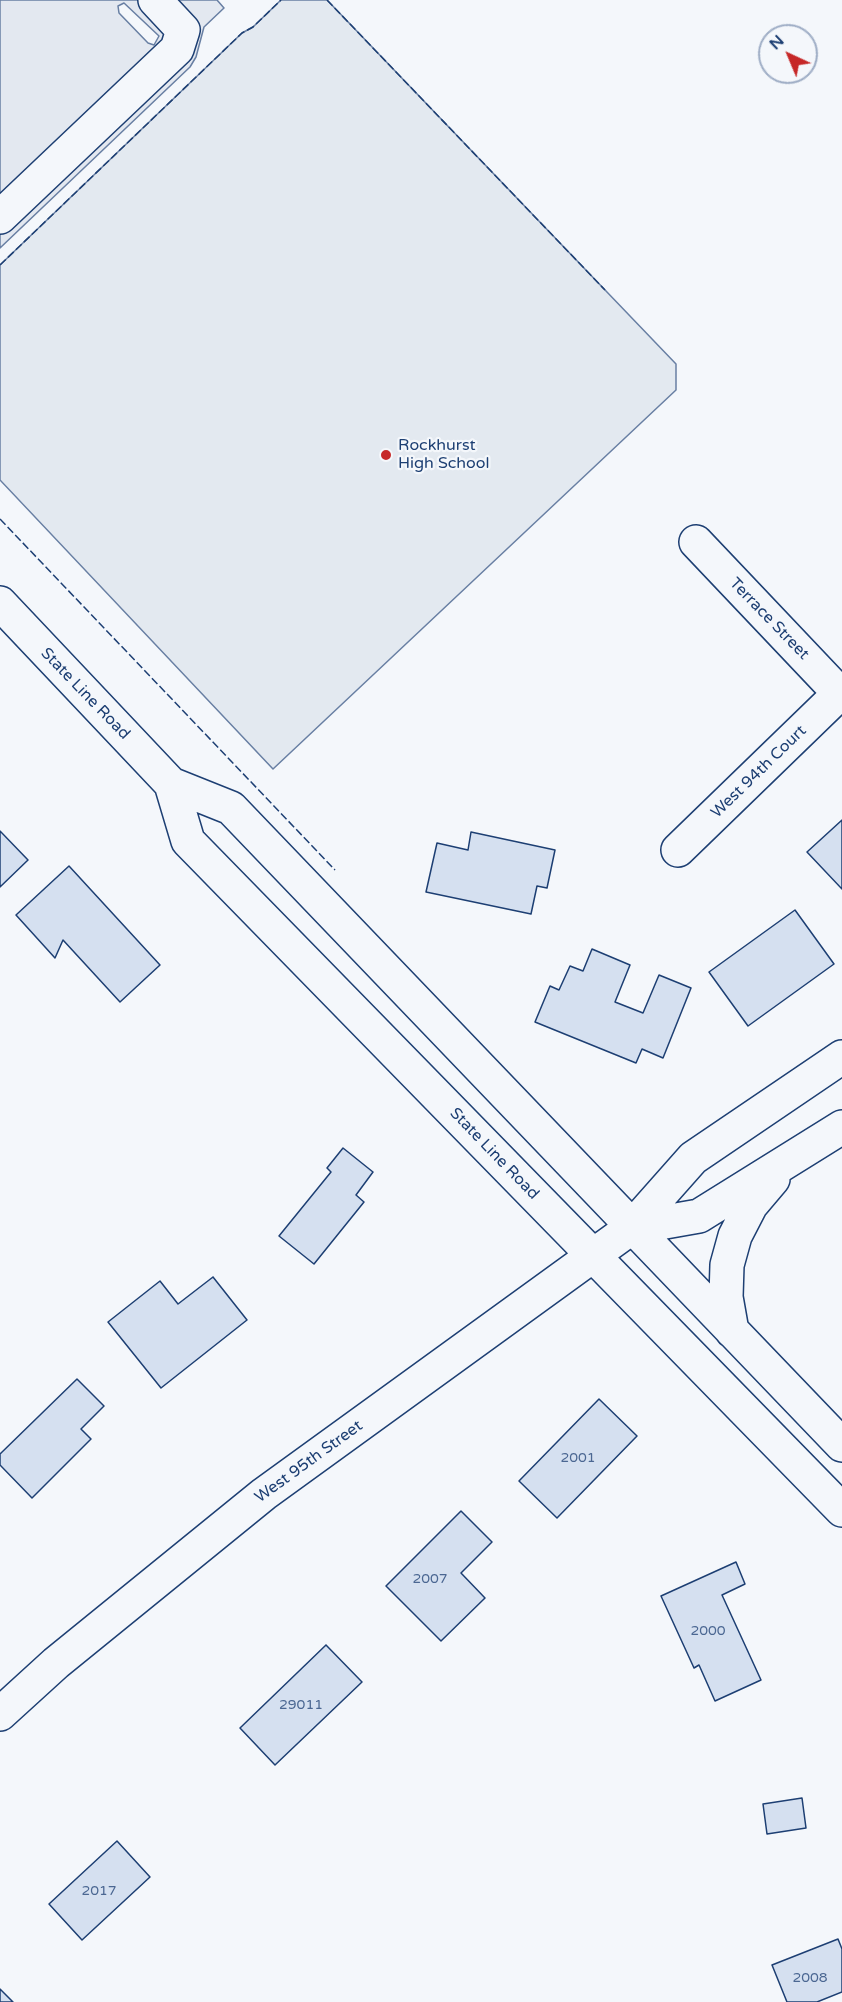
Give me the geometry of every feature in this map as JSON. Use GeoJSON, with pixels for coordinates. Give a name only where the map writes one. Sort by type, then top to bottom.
{"type":"FeatureCollection","features":[{"type":"Feature","properties":{"kind":"main road"},"geometry":{"type":"LineString","coordinates":[[0,217],[177,49],[183,30],[155,0]]}},
{"type":"Feature","properties":{"kind":"main road","name":"Terrace Street"},"geometry":{"type":"LineString","coordinates":[[696,542],[841,695]]}},
{"type":"Feature","properties":{"kind":"main road","name":"State Line Road"},"geometry":{"type":"LineString","coordinates":[[0,603],[171,784],[231,808],[631,1228],[842,1444]]}},
{"type":"Feature","properties":{"kind":"main road","name":"West 94th Court"},"geometry":{"type":"LineString","coordinates":[[678,850],[841,695]]}},
{"type":"Feature","properties":{"kind":"main road","name":"State Line Road"},"geometry":{"type":"LineString","coordinates":[[171,784],[188,841],[842,1510]]}},
{"type":"Feature","properties":{"kind":"main road"},"geometry":{"type":"LineString","coordinates":[[631,1228],[693,1158],[842,1057]]}},
{"type":"Feature","properties":{"kind":"main road"},"geometry":{"type":"LineString","coordinates":[[631,1228],[699,1216],[842,1127]]}},
{"type":"Feature","properties":{"kind":"main road"},"geometry":{"type":"LineString","coordinates":[[732,1331],[726,1297],[727,1265],[735,1236],[751,1205],[790,1159]]}},
{"type":"Feature","properties":{"kind":"main road","name":"West 95th Street"},"geometry":{"type":"LineString","coordinates":[[0,1714],[56,1663],[264,1494],[631,1228]]}},
{"type":"Feature","properties":{"kind":"shaded area"},"geometry":{"type":"Polygon","coordinates":[[[0,0],[217,0],[224,8],[204,27],[196,57],[190,67],[0,248],[0,0]],[[124,3],[118,6],[119,13],[148,43],[154,45],[159,36],[124,3]]]}},
{"type":"Feature","properties":{"kind":"shaded area","name":"Rockhurst High School"},"geometry":{"type":"Polygon","coordinates":[[[281,0],[327,0],[676,364],[676,390],[273,769],[0,480],[0,265],[242,33],[253,27],[281,0]]]}},
{"type":"Feature","properties":{"kind":"building"},"geometry":{"type":"Polygon","coordinates":[[[842,820],[842,889],[807,852],[842,820]]]}},
{"type":"Feature","properties":{"kind":"building"},"geometry":{"type":"Polygon","coordinates":[[[0,831],[28,860],[0,887],[0,831]]]}},
{"type":"Feature","properties":{"kind":"building"},"geometry":{"type":"Polygon","coordinates":[[[471,832],[555,850],[547,888],[537,886],[531,914],[426,892],[437,843],[468,850],[471,832]]]}},
{"type":"Feature","properties":{"kind":"building"},"geometry":{"type":"Polygon","coordinates":[[[69,866],[160,965],[120,1002],[63,940],[55,958],[16,915],[69,866]]]}},
{"type":"Feature","properties":{"kind":"building"},"geometry":{"type":"Polygon","coordinates":[[[795,910],[834,964],[748,1026],[709,972],[795,910]]]}},
{"type":"Feature","properties":{"kind":"building"},"geometry":{"type":"Polygon","coordinates":[[[592,949],[630,965],[615,1002],[643,1013],[659,975],[691,988],[663,1058],[642,1049],[636,1063],[535,1022],[550,986],[559,990],[570,966],[583,971],[592,949]]]}},
{"type":"Feature","properties":{"kind":"building"},"geometry":{"type":"Polygon","coordinates":[[[343,1148],[373,1172],[356,1195],[364,1202],[314,1264],[279,1236],[331,1172],[327,1168],[343,1148]]]}},
{"type":"Feature","properties":{"kind":"building"},"geometry":{"type":"Polygon","coordinates":[[[213,1277],[247,1320],[161,1388],[108,1322],[160,1281],[178,1304],[213,1277]]]}},
{"type":"Feature","properties":{"kind":"building"},"geometry":{"type":"Polygon","coordinates":[[[77,1379],[104,1406],[81,1429],[91,1439],[32,1498],[0,1465],[0,1454],[77,1379]]]}},
{"type":"Feature","properties":{"kind":"building"},"geometry":{"type":"Polygon","coordinates":[[[599,1399],[637,1436],[557,1518],[519,1481],[599,1399]]]}},
{"type":"Feature","properties":{"kind":"building"},"geometry":{"type":"Polygon","coordinates":[[[461,1511],[492,1542],[461,1573],[485,1598],[441,1641],[386,1586],[461,1511]]]}},
{"type":"Feature","properties":{"kind":"building"},"geometry":{"type":"Polygon","coordinates":[[[736,1562],[745,1584],[722,1595],[761,1680],[715,1701],[699,1665],[694,1668],[661,1596],[736,1562]]]}},
{"type":"Feature","properties":{"kind":"building"},"geometry":{"type":"Polygon","coordinates":[[[326,1645],[362,1682],[275,1765],[240,1728],[326,1645]]]}},
{"type":"Feature","properties":{"kind":"building"},"geometry":{"type":"Polygon","coordinates":[[[802,1798],[806,1828],[767,1834],[763,1804],[802,1798]]]}},
{"type":"Feature","properties":{"kind":"building"},"geometry":{"type":"Polygon","coordinates":[[[117,1841],[150,1877],[82,1940],[49,1904],[117,1841]]]}},
{"type":"Feature","properties":{"kind":"building"},"geometry":{"type":"Polygon","coordinates":[[[838,1939],[842,1949],[842,1992],[817,2002],[787,2002],[772,1965],[838,1939]]]}},
{"type":"Feature","properties":{"kind":"building"},"geometry":{"type":"Polygon","coordinates":[[[0,1989],[13,2002],[0,2002],[0,1989]]]}},
{"type":"Feature","properties":{"kind":"fence"},"geometry":{"type":"LineString","coordinates":[[0,265],[242,33],[253,27],[281,0]]}},
{"type":"Feature","properties":{"kind":"fence"},"geometry":{"type":"LineString","coordinates":[[327,0],[605,290]]}},
{"type":"Feature","properties":{"kind":"fence"},"geometry":{"type":"LineString","coordinates":[[0,519],[335,870]]}},
{"type":"Feature","properties":{"kind":"place","name":"Rockhurst High School"},"geometry":{"type":"Point","coordinates":[386,455]}}]}
